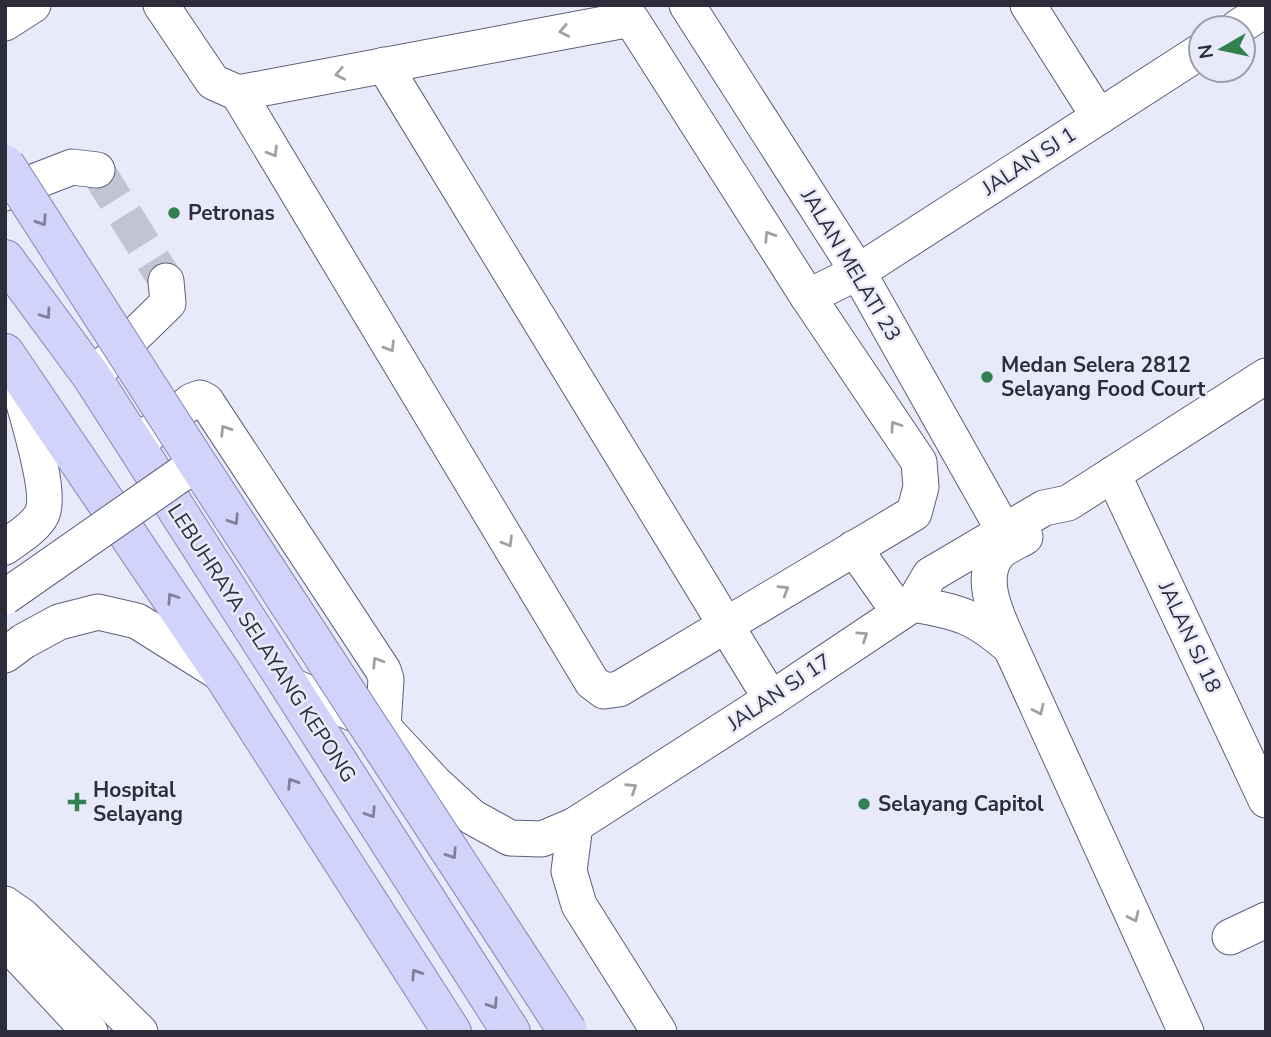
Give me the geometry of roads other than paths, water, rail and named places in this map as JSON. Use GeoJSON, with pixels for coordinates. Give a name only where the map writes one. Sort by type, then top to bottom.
{"type":"FeatureCollection","features":[{"type":"Feature","properties":{"kind":"main road"},"geometry":{"type":"LineString","coordinates":[[5,164],[568,1032]]}},
{"type":"Feature","properties":{"kind":"main road","name":"LEBUHRAYA SELAYANG KEPONG"},"geometry":{"type":"LineString","coordinates":[[5,259],[92,377],[136,444],[510,1032]]}},
{"type":"Feature","properties":{"kind":"main road"},"geometry":{"type":"LineString","coordinates":[[9,359],[223,675],[453,1032]]}},
{"type":"Feature","properties":{"kind":"street"},"geometry":{"type":"LineString","coordinates":[[5,23],[33,5]]}},
{"type":"Feature","properties":{"kind":"street"},"geometry":{"type":"LineString","coordinates":[[161,5],[212,82],[238,93],[631,19],[808,297],[919,462],[921,487],[914,513],[619,690],[604,691],[592,682],[238,93]]}},
{"type":"Feature","properties":{"kind":"street"},"geometry":{"type":"LineString","coordinates":[[1028,5],[1099,117]]}},
{"type":"Feature","properties":{"kind":"street","name":"JALAN MELATI 23"},"geometry":{"type":"LineString","coordinates":[[697,9],[858,272],[1004,531]]}},
{"type":"Feature","properties":{"kind":"street","name":"JALAN SJ 1"},"geometry":{"type":"LineString","coordinates":[[808,297],[858,272],[1187,60]]}},
{"type":"Feature","properties":{"kind":"street"},"geometry":{"type":"LineString","coordinates":[[384,65],[771,699]]}},
{"type":"Feature","properties":{"kind":"street"},"geometry":{"type":"LineString","coordinates":[[5,193],[72,167],[97,170]]}},
{"type":"Feature","properties":{"kind":"street"},"geometry":{"type":"LineString","coordinates":[[92,377],[168,303],[166,281]]}},
{"type":"Feature","properties":{"kind":"street"},"geometry":{"type":"LineString","coordinates":[[5,547],[25,533],[41,516],[45,499],[41,473],[9,359]]}},
{"type":"Feature","properties":{"kind":"street","name":"JALAN SJ 17"},"geometry":{"type":"LineString","coordinates":[[288,684],[383,727],[434,782],[472,817],[510,838],[542,839],[575,825],[906,608],[930,575],[1044,508],[1068,503],[1266,376]]}},
{"type":"Feature","properties":{"kind":"street"},"geometry":{"type":"LineString","coordinates":[[136,444],[192,401],[200,398],[206,401],[383,670],[386,679],[383,727]]}},
{"type":"Feature","properties":{"kind":"street"},"geometry":{"type":"LineString","coordinates":[[5,597],[197,463]]}},
{"type":"Feature","properties":{"kind":"street","name":"JALAN SJ 18"},"geometry":{"type":"LineString","coordinates":[[1114,474],[1264,792]]}},
{"type":"Feature","properties":{"kind":"street"},"geometry":{"type":"LineString","coordinates":[[1068,503],[1059,517],[998,553],[988,573],[994,605],[1011,648],[1186,1032]]}},
{"type":"Feature","properties":{"kind":"street"},"geometry":{"type":"LineString","coordinates":[[855,548],[906,608],[956,612],[987,627],[1011,648]]}},
{"type":"Feature","properties":{"kind":"street"},"geometry":{"type":"LineString","coordinates":[[5,655],[59,622],[98,612],[137,621],[223,675]]}},
{"type":"Feature","properties":{"kind":"street"},"geometry":{"type":"LineString","coordinates":[[575,825],[569,871],[579,905],[659,1032]]}},
{"type":"Feature","properties":{"kind":"street"},"geometry":{"type":"LineString","coordinates":[[5,904],[22,916],[120,1025]]}},
{"type":"Feature","properties":{"kind":"street"},"geometry":{"type":"LineString","coordinates":[[1230,937],[1266,920]]}},
{"type":"Feature","properties":{"kind":"street"},"geometry":{"type":"LineString","coordinates":[[5,941],[90,1032]]}},
{"type":"Feature","properties":{"kind":"tunnel"},"geometry":{"type":"LineString","coordinates":[[97,170],[166,281]]}},
{"type":"Feature","properties":{"kind":"place","name":"Petronas"},"geometry":{"type":"Point","coordinates":[174,213]}},
{"type":"Feature","properties":{"kind":"place","name":"Medan Selera 2812 Selayang Food Court"},"geometry":{"type":"Point","coordinates":[987,377]}},
{"type":"Feature","properties":{"kind":"place","name":"Hospital Selayang"},"geometry":{"type":"Point","coordinates":[77,802]}},
{"type":"Feature","properties":{"kind":"place","name":"Selayang Capitol"},"geometry":{"type":"Point","coordinates":[864,804]}}]}
